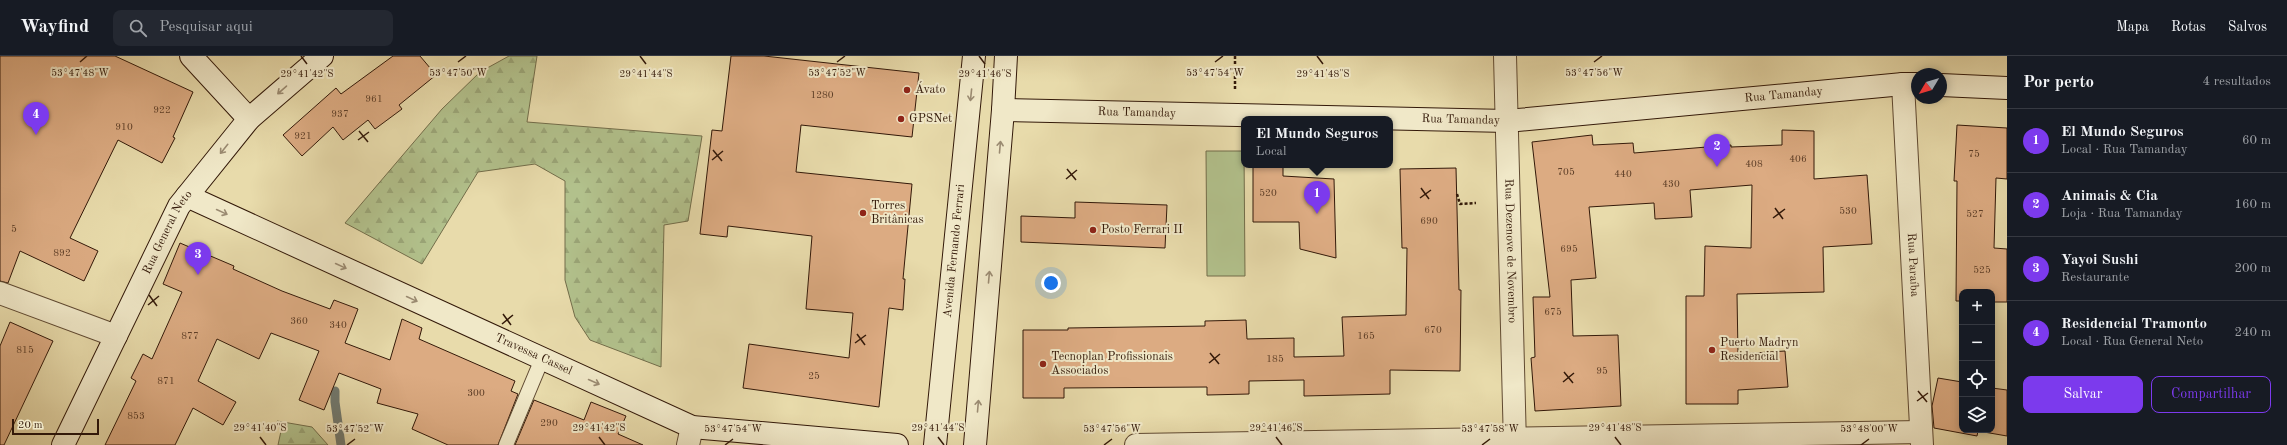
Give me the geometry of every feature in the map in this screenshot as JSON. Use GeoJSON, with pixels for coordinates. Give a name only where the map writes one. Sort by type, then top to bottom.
{"type":"FeatureCollection","features":[{"type":"Feature","properties":{"kind":"street"},"geometry":{"type":"LineString","coordinates":[[191,56],[249,119]]}},
{"type":"Feature","properties":{"kind":"street","name":"Rua General Neto"},"geometry":{"type":"LineString","coordinates":[[63,445],[179,206],[249,119],[322,56]]}},
{"type":"Feature","properties":{"kind":"street","name":"Avenida Fernando Ferrari"},"geometry":{"type":"LineString","coordinates":[[935,445],[974,56]]}},
{"type":"Feature","properties":{"kind":"street"},"geometry":{"type":"LineString","coordinates":[[975,445],[1003,110],[1006,56]]}},
{"type":"Feature","properties":{"kind":"street","name":"Rua Dezenove de Novembro"},"geometry":{"type":"LineString","coordinates":[[1505,56],[1515,442]]}},
{"type":"Feature","properties":{"kind":"street","name":"Rua Tamanday"},"geometry":{"type":"LineString","coordinates":[[1393,118],[1507,121],[1910,84]]}},
{"type":"Feature","properties":{"kind":"street","name":"Rua Paraíba"},"geometry":{"type":"LineString","coordinates":[[1910,84],[1922,439]]}},
{"type":"Feature","properties":{"kind":"street"},"geometry":{"type":"LineString","coordinates":[[1947,86],[2007,88]]}},
{"type":"Feature","properties":{"kind":"street","name":"Rua Tamanday"},"geometry":{"type":"LineString","coordinates":[[1003,110],[1280,116]]}},
{"type":"Feature","properties":{"kind":"street","name":"Travessa Cassel"},"geometry":{"type":"LineString","coordinates":[[187,196],[542,359],[690,436],[897,445]]}},
{"type":"Feature","properties":{"kind":"street"},"geometry":{"type":"LineString","coordinates":[[0,292],[116,336]]}},
{"type":"Feature","properties":{"kind":"street"},"geometry":{"type":"LineString","coordinates":[[1136,445],[1922,439]]}},
{"type":"Feature","properties":{"kind":"lane"},"geometry":{"type":"LineString","coordinates":[[506,445],[542,359]]}},
{"type":"Feature","properties":{"kind":"path"},"geometry":{"type":"LineString","coordinates":[[1234,115],[1235,56]]}},
{"type":"Feature","properties":{"kind":"path"},"geometry":{"type":"LineString","coordinates":[[1457,194],[1460,204],[1476,203]]}},
{"type":"Feature","properties":{"kind":"green space"},"geometry":{"type":"Polygon","coordinates":[[[509,56],[537,56],[527,122],[702,136],[688,221],[664,225],[661,367],[590,340],[575,317],[565,280],[565,181],[535,164],[478,172],[422,264],[345,223],[442,109],[480,72],[509,56]]]}},
{"type":"Feature","properties":{"kind":"green space"},"geometry":{"type":"Polygon","coordinates":[[[1206,151],[1241,151],[1241,168],[1244,168],[1245,276],[1207,276],[1206,151]]]}},
{"type":"Feature","properties":{"kind":"green space"},"geometry":{"type":"Polygon","coordinates":[[[277,421],[312,427],[328,445],[278,445],[281,431],[277,421]]]}},
{"type":"Feature","properties":{"kind":"building"},"geometry":{"type":"Polygon","coordinates":[[[0,56],[115,56],[193,92],[173,137],[175,138],[162,163],[118,140],[70,238],[98,251],[84,281],[20,251],[8,283],[0,281],[0,56]]]}},
{"type":"Feature","properties":{"kind":"building"},"geometry":{"type":"Polygon","coordinates":[[[393,56],[420,56],[436,75],[399,105],[402,109],[375,129],[368,120],[343,140],[333,127],[302,156],[283,135],[336,88],[341,94],[393,56]]]}},
{"type":"Feature","properties":{"kind":"building"},"geometry":{"type":"Polygon","coordinates":[[[731,56],[764,56],[919,73],[912,137],[801,125],[796,172],[912,184],[903,279],[905,279],[903,310],[889,308],[879,407],[743,388],[749,344],[849,358],[853,313],[806,309],[812,236],[728,226],[727,237],[700,234],[712,130],[722,131],[731,56]]]}},
{"type":"Feature","properties":{"kind":"building"},"geometry":{"type":"Polygon","coordinates":[[[1957,125],[2007,128],[2007,179],[1996,178],[1994,248],[2007,249],[2007,302],[1995,302],[1995,289],[1959,289],[1959,301],[1956,301],[1957,181],[1954,181],[1957,125]]]}},
{"type":"Feature","properties":{"kind":"building"},"geometry":{"type":"Polygon","coordinates":[[[1782,130],[1814,131],[1814,179],[1867,175],[1872,244],[1823,247],[1824,292],[1737,294],[1738,354],[1785,351],[1788,387],[1738,390],[1738,404],[1686,404],[1686,296],[1704,296],[1705,246],[1751,248],[1752,185],[1690,190],[1692,217],[1655,219],[1654,203],[1589,207],[1596,278],[1571,280],[1573,336],[1618,335],[1621,406],[1535,411],[1531,358],[1535,357],[1533,297],[1550,297],[1532,142],[1592,135],[1593,145],[1633,143],[1634,153],[1731,145],[1731,147],[1782,145],[1782,130]]]}},
{"type":"Feature","properties":{"kind":"building"},"geometry":{"type":"Polygon","coordinates":[[[1253,168],[1283,168],[1283,176],[1334,179],[1336,258],[1300,249],[1299,222],[1253,222],[1253,168]]]}},
{"type":"Feature","properties":{"kind":"building"},"geometry":{"type":"Polygon","coordinates":[[[1456,168],[1459,290],[1461,290],[1460,371],[1390,370],[1390,394],[1304,396],[1304,380],[1249,381],[1249,394],[1207,395],[1207,387],[1064,388],[1064,398],[1023,398],[1023,330],[1205,326],[1205,321],[1246,320],[1247,339],[1294,338],[1294,357],[1344,356],[1342,317],[1406,315],[1407,248],[1402,248],[1400,169],[1456,168]]]}},
{"type":"Feature","properties":{"kind":"building","name":"Posto Ferrari II"},"geometry":{"type":"Polygon","coordinates":[[[1075,202],[1167,205],[1165,248],[1021,242],[1021,216],[1075,218],[1075,202]]]}},
{"type":"Feature","properties":{"kind":"building"},"geometry":{"type":"Polygon","coordinates":[[[180,243],[234,266],[233,269],[282,291],[330,309],[334,300],[358,309],[345,343],[390,360],[402,319],[422,328],[419,339],[515,381],[511,391],[518,394],[498,445],[448,445],[412,429],[418,414],[377,403],[381,389],[339,373],[324,410],[299,400],[319,351],[271,333],[259,359],[217,339],[198,381],[236,402],[223,425],[193,408],[175,445],[105,445],[136,381],[131,378],[143,354],[152,359],[182,292],[163,284],[180,243]]]}},
{"type":"Feature","properties":{"kind":"building"},"geometry":{"type":"Polygon","coordinates":[[[10,322],[53,341],[4,445],[0,445],[0,346],[10,322]]]}},
{"type":"Feature","properties":{"kind":"building"},"geometry":{"type":"Polygon","coordinates":[[[1938,378],[1959,382],[1959,433],[1934,428],[1932,406],[1938,378]]]}},
{"type":"Feature","properties":{"kind":"building"},"geometry":{"type":"Polygon","coordinates":[[[1995,388],[2007,390],[2007,436],[1990,433],[1995,433],[1995,388]]]}},
{"type":"Feature","properties":{"kind":"building"},"geometry":{"type":"Polygon","coordinates":[[[534,400],[584,420],[591,402],[626,416],[618,434],[643,445],[515,445],[534,400]]]}},
{"type":"Feature","properties":{"kind":"building"},"geometry":{"type":"Polygon","coordinates":[[[1961,433],[1978,433],[1977,436],[1961,433]]]}},
{"type":"Feature","properties":{"kind":"waterway"},"geometry":{"type":"LineString","coordinates":[[335,391],[335,402],[341,445]]}},
{"type":"Feature","properties":{"kind":"place","name":"Ávato"},"geometry":{"type":"Point","coordinates":[907,90]}},
{"type":"Feature","properties":{"kind":"place","name":"GPSNet"},"geometry":{"type":"Point","coordinates":[901,119]}},
{"type":"Feature","properties":{"kind":"place","name":"Residencial Tramonto"},"geometry":{"type":"Point","coordinates":[36,135]}},
{"type":"Feature","properties":{"kind":"place","name":"Animais & Cia"},"geometry":{"type":"Point","coordinates":[1717,167]}},
{"type":"Feature","properties":{"kind":"place","name":"Torres Britânicas"},"geometry":{"type":"Point","coordinates":[863,213]}},
{"type":"Feature","properties":{"kind":"place","name":"El Mundo Seguros"},"geometry":{"type":"Point","coordinates":[1317,214]}},
{"type":"Feature","properties":{"kind":"place","name":"Posto Ferrari II"},"geometry":{"type":"Point","coordinates":[1093,230]}},
{"type":"Feature","properties":{"kind":"place","name":"Yayoi Sushi"},"geometry":{"type":"Point","coordinates":[198,275]}},
{"type":"Feature","properties":{"kind":"place","name":"Puerto Madryn Residencial"},"geometry":{"type":"Point","coordinates":[1712,350]}},
{"type":"Feature","properties":{"kind":"place","name":"Tecnoplan Profissionais Associados"},"geometry":{"type":"Point","coordinates":[1043,364]}}]}
